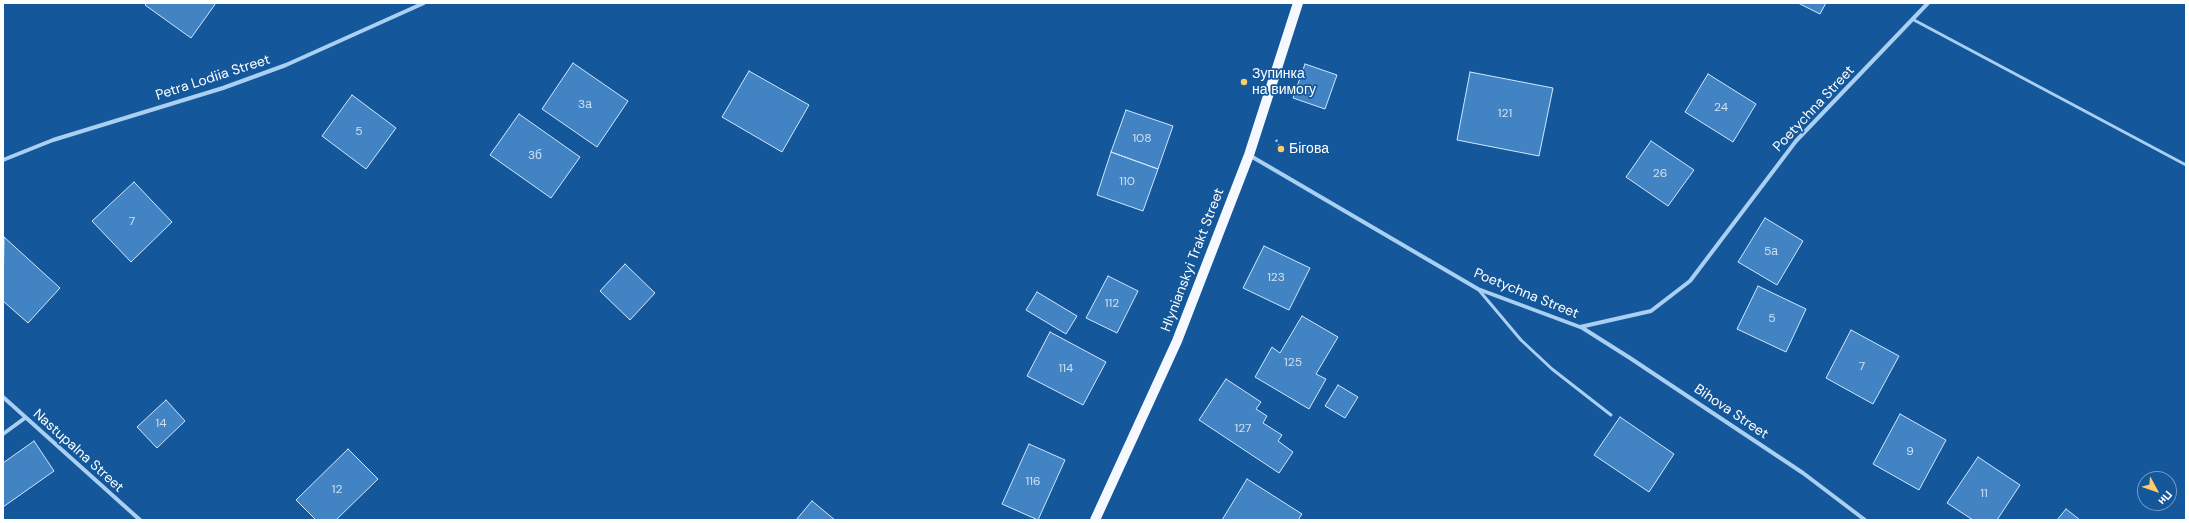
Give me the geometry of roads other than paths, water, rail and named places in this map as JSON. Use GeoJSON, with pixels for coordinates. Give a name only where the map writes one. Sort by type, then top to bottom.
{"type":"FeatureCollection","features":[{"type":"Feature","properties":{"kind":"main road","name":"Hlynianskyi Trakt Street"},"geometry":{"type":"LineString","coordinates":[[1096,520],[1177,341],[1249,155],[1298,3]]}},
{"type":"Feature","properties":{"kind":"street","name":"Petra Lodiia Street"},"geometry":{"type":"LineString","coordinates":[[3,160],[53,140],[223,88],[286,65],[424,3]]}},
{"type":"Feature","properties":{"kind":"street","name":"Poetychna Street"},"geometry":{"type":"LineString","coordinates":[[1249,155],[1478,289],[1580,327],[1651,311],[1690,281],[1796,141],[1914,20],[1928,3]]}},
{"type":"Feature","properties":{"kind":"street","name":"Bihova Street"},"geometry":{"type":"LineString","coordinates":[[1580,327],[1636,362],[1803,473],[1865,520]]}},
{"type":"Feature","properties":{"kind":"street","name":"Nastupalna Street"},"geometry":{"type":"LineString","coordinates":[[3,397],[140,520]]}},
{"type":"Feature","properties":{"kind":"street"},"geometry":{"type":"LineString","coordinates":[[3,434],[25,418]]}},
{"type":"Feature","properties":{"kind":"lane"},"geometry":{"type":"LineString","coordinates":[[1914,20],[2186,165]]}},
{"type":"Feature","properties":{"kind":"lane"},"geometry":{"type":"LineString","coordinates":[[1478,289],[1521,340],[1552,369],[1611,415]]}},
{"type":"Feature","properties":{"kind":"place","name":"Зупинка на вимогу"},"geometry":{"type":"Point","coordinates":[1244,82]}},
{"type":"Feature","properties":{"kind":"place","name":"Бігова"},"geometry":{"type":"Point","coordinates":[1281,149]}}]}
